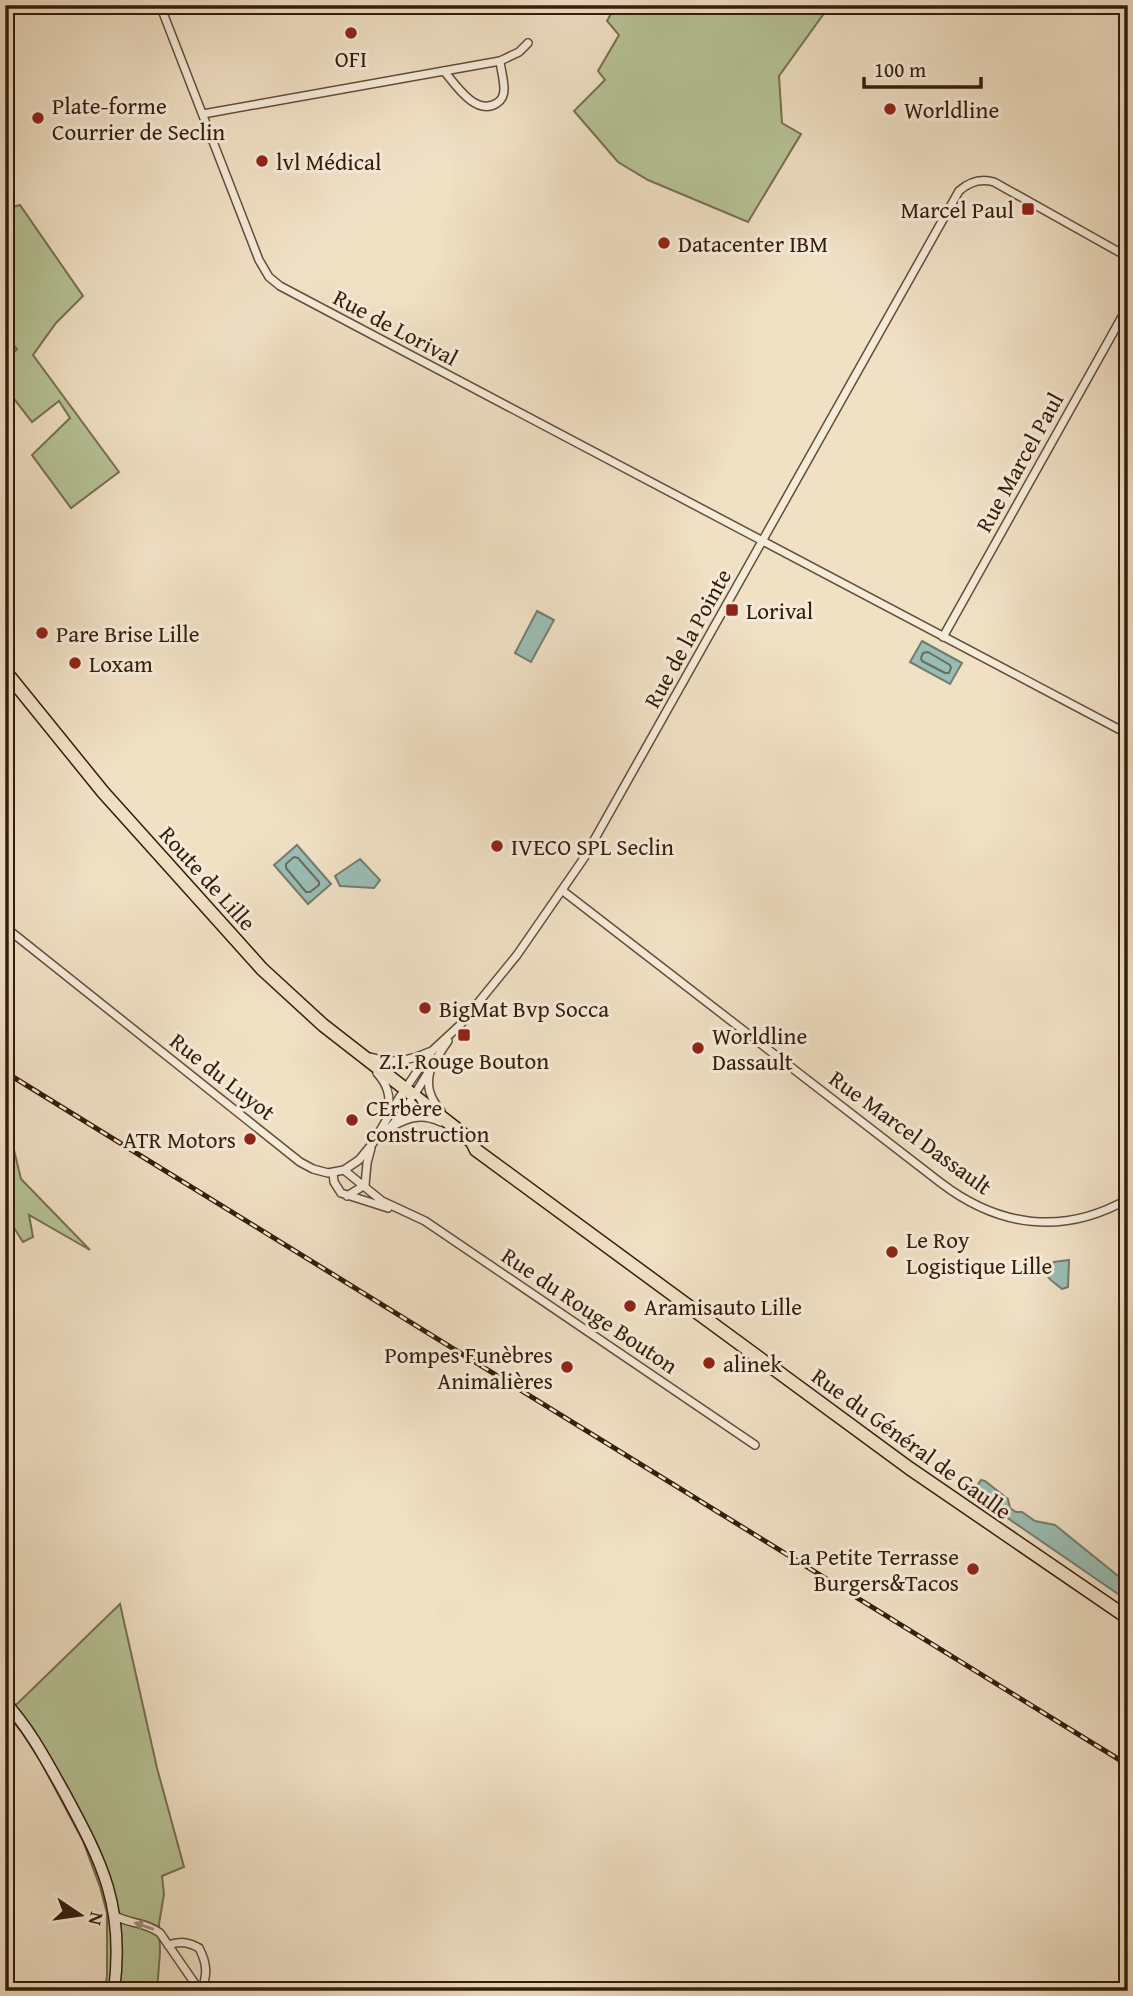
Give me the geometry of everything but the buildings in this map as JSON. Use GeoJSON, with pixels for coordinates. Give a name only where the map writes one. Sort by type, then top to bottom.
{"type":"FeatureCollection","features":[{"type":"Feature","properties":{"kind":"main road","name":"Route de Lille"},"geometry":{"type":"LineString","coordinates":[[5,671],[103,792],[246,953],[297,1002],[409,1092]]}},
{"type":"Feature","properties":{"kind":"main road","name":"Rue du Général de Gaulle"},"geometry":{"type":"LineString","coordinates":[[409,1092],[472,1142],[478,1142],[609,1246],[909,1468],[1128,1618]]}},
{"type":"Feature","properties":{"kind":"main road"},"geometry":{"type":"LineString","coordinates":[[5,1702],[28,1729],[43,1754],[101,1863],[110,1890],[118,1944],[114,1991]]}},
{"type":"Feature","properties":{"kind":"street","name":"Rue de Lorival"},"geometry":{"type":"LineString","coordinates":[[161,7],[259,261],[265,272],[280,286],[762,541]]}},
{"type":"Feature","properties":{"kind":"street"},"geometry":{"type":"LineString","coordinates":[[202,114],[500,61],[519,52],[528,43]]}},
{"type":"Feature","properties":{"kind":"street"},"geometry":{"type":"LineString","coordinates":[[444,71],[474,102],[492,106],[501,100],[504,91],[500,61]]}},
{"type":"Feature","properties":{"kind":"street","name":"Rue de la Pointe"},"geometry":{"type":"LineString","coordinates":[[409,1092],[433,1050],[456,1029],[525,945],[604,825],[957,194],[970,183],[985,180],[999,184],[1128,257]]}},
{"type":"Feature","properties":{"kind":"street","name":"Rue Marcel Paul"},"geometry":{"type":"LineString","coordinates":[[943,637],[1128,306]]}},
{"type":"Feature","properties":{"kind":"street"},"geometry":{"type":"LineString","coordinates":[[762,541],[1128,734]]}},
{"type":"Feature","properties":{"kind":"street","name":"Rue Marcel Dassault"},"geometry":{"type":"LineString","coordinates":[[563,891],[941,1183],[972,1204],[1003,1216],[1031,1221],[1054,1221],[1086,1216],[1128,1199]]}},
{"type":"Feature","properties":{"kind":"street","name":"Rue du Luyot"},"geometry":{"type":"LineString","coordinates":[[5,927],[300,1161],[318,1171],[344,1170]]}},
{"type":"Feature","properties":{"kind":"street"},"geometry":{"type":"LineString","coordinates":[[333,1172],[338,1190],[347,1196],[365,1185],[367,1163],[373,1143],[388,1115],[434,1061],[456,1029]]}},
{"type":"Feature","properties":{"kind":"street"},"geometry":{"type":"LineString","coordinates":[[357,1052],[391,1062],[407,1060],[433,1050]]}},
{"type":"Feature","properties":{"kind":"street"},"geometry":{"type":"LineString","coordinates":[[357,1052],[386,1084],[390,1102],[388,1115]]}},
{"type":"Feature","properties":{"kind":"street"},"geometry":{"type":"LineString","coordinates":[[434,1061],[429,1078],[429,1092],[435,1104],[458,1130]]}},
{"type":"Feature","properties":{"kind":"street"},"geometry":{"type":"LineString","coordinates":[[391,1127],[409,1092]]}},
{"type":"Feature","properties":{"kind":"street"},"geometry":{"type":"LineString","coordinates":[[344,1170],[359,1160],[391,1127],[412,1117],[423,1116],[458,1130]]}},
{"type":"Feature","properties":{"kind":"street","name":"Rue du Rouge Bouton"},"geometry":{"type":"LineString","coordinates":[[344,1170],[365,1185],[378,1199],[425,1221],[755,1445]]}},
{"type":"Feature","properties":{"kind":"street","name":"Rue du Rouge Bouton"},"geometry":{"type":"LineString","coordinates":[[347,1196],[402,1211]]}},
{"type":"Feature","properties":{"kind":"street"},"geometry":{"type":"LineString","coordinates":[[115,1916],[150,1926],[160,1933],[201,1991]]}},
{"type":"Feature","properties":{"kind":"street"},"geometry":{"type":"LineString","coordinates":[[169,1945],[178,1941],[199,1948],[206,1966],[201,1991]]}},
{"type":"Feature","properties":{"kind":"green space"},"geometry":{"type":"Polygon","coordinates":[[[616,5],[830,5],[779,76],[782,123],[801,134],[748,222],[648,180],[618,162],[574,111],[605,80],[598,71],[619,35],[607,21],[616,5]]]}},
{"type":"Feature","properties":{"kind":"green space"},"geometry":{"type":"Polygon","coordinates":[[[20,205],[83,296],[56,323],[33,355],[119,472],[71,508],[32,455],[70,418],[59,401],[32,422],[5,387],[5,362],[17,349],[5,335],[5,209],[20,205]]]}},
{"type":"Feature","properties":{"kind":"green space"},"geometry":{"type":"Polygon","coordinates":[[[5,1113],[21,1179],[90,1250],[29,1215],[33,1237],[23,1242],[5,1214],[5,1113]]]}},
{"type":"Feature","properties":{"kind":"green space"},"geometry":{"type":"Polygon","coordinates":[[[120,1604],[157,1768],[184,1867],[162,1876],[164,1894],[159,1924],[157,1991],[105,1991],[107,1913],[100,1887],[83,1841],[41,1762],[5,1712],[5,1695],[16,1705],[120,1604]]]}},
{"type":"Feature","properties":{"kind":"water"},"geometry":{"type":"Polygon","coordinates":[[[537,611],[554,620],[531,662],[515,653],[537,611]]]}},
{"type":"Feature","properties":{"kind":"water"},"geometry":{"type":"Polygon","coordinates":[[[922,641],[962,663],[950,684],[910,662],[922,641]]]}},
{"type":"Feature","properties":{"kind":"water"},"geometry":{"type":"Polygon","coordinates":[[[297,845],[331,884],[308,904],[274,865],[297,845]]]}},
{"type":"Feature","properties":{"kind":"water"},"geometry":{"type":"Polygon","coordinates":[[[360,859],[380,880],[374,888],[340,886],[335,876],[360,859]]]}},
{"type":"Feature","properties":{"kind":"water"},"geometry":{"type":"Polygon","coordinates":[[[1069,1260],[1068,1287],[1062,1289],[1045,1270],[1046,1266],[1054,1262],[1069,1260]]]}},
{"type":"Feature","properties":{"kind":"water"},"geometry":{"type":"Polygon","coordinates":[[[981,1480],[1008,1499],[1010,1508],[1016,1512],[1022,1512],[1035,1521],[1055,1525],[1128,1584],[1128,1595],[1121,1596],[974,1495],[973,1492],[981,1480]]]}},
{"type":"Feature","properties":{"kind":"railway"},"geometry":{"type":"LineString","coordinates":[[5,1072],[1128,1765]]}},
{"type":"Feature","properties":{"kind":"place","name":"OFI"},"geometry":{"type":"Point","coordinates":[351,33]}},
{"type":"Feature","properties":{"kind":"place","name":"Worldline"},"geometry":{"type":"Point","coordinates":[890,109]}},
{"type":"Feature","properties":{"kind":"place","name":"Plate-forme Courrier de Seclin"},"geometry":{"type":"Point","coordinates":[38,118]}},
{"type":"Feature","properties":{"kind":"place","name":"lvl Médical"},"geometry":{"type":"Point","coordinates":[262,161]}},
{"type":"Feature","properties":{"kind":"place","name":"Marcel Paul"},"geometry":{"type":"Point","coordinates":[1028,209]}},
{"type":"Feature","properties":{"kind":"place","name":"Datacenter IBM"},"geometry":{"type":"Point","coordinates":[664,243]}},
{"type":"Feature","properties":{"kind":"place","name":"Lorival"},"geometry":{"type":"Point","coordinates":[732,610]}},
{"type":"Feature","properties":{"kind":"place","name":"Pare Brise Lille"},"geometry":{"type":"Point","coordinates":[42,633]}},
{"type":"Feature","properties":{"kind":"place","name":"Loxam"},"geometry":{"type":"Point","coordinates":[75,663]}},
{"type":"Feature","properties":{"kind":"place","name":"IVECO SPL Seclin"},"geometry":{"type":"Point","coordinates":[497,846]}},
{"type":"Feature","properties":{"kind":"place","name":"BigMat Bvp Socca"},"geometry":{"type":"Point","coordinates":[425,1008]}},
{"type":"Feature","properties":{"kind":"place","name":"Z.I. Rouge Bouton"},"geometry":{"type":"Point","coordinates":[464,1035]}},
{"type":"Feature","properties":{"kind":"place","name":"Worldline Dassault"},"geometry":{"type":"Point","coordinates":[698,1048]}},
{"type":"Feature","properties":{"kind":"place","name":"CErbère construction"},"geometry":{"type":"Point","coordinates":[352,1120]}},
{"type":"Feature","properties":{"kind":"place","name":"ATR Motors"},"geometry":{"type":"Point","coordinates":[250,1139]}},
{"type":"Feature","properties":{"kind":"place","name":"Le Roy Logistique Lille"},"geometry":{"type":"Point","coordinates":[892,1252]}},
{"type":"Feature","properties":{"kind":"place","name":"Aramisauto Lille"},"geometry":{"type":"Point","coordinates":[630,1306]}},
{"type":"Feature","properties":{"kind":"place","name":"alinek"},"geometry":{"type":"Point","coordinates":[709,1363]}},
{"type":"Feature","properties":{"kind":"place","name":"Pompes Funèbres Animalières"},"geometry":{"type":"Point","coordinates":[567,1367]}},
{"type":"Feature","properties":{"kind":"place","name":"La Petite Terrasse Burgers&Tacos"},"geometry":{"type":"Point","coordinates":[973,1569]}}]}
